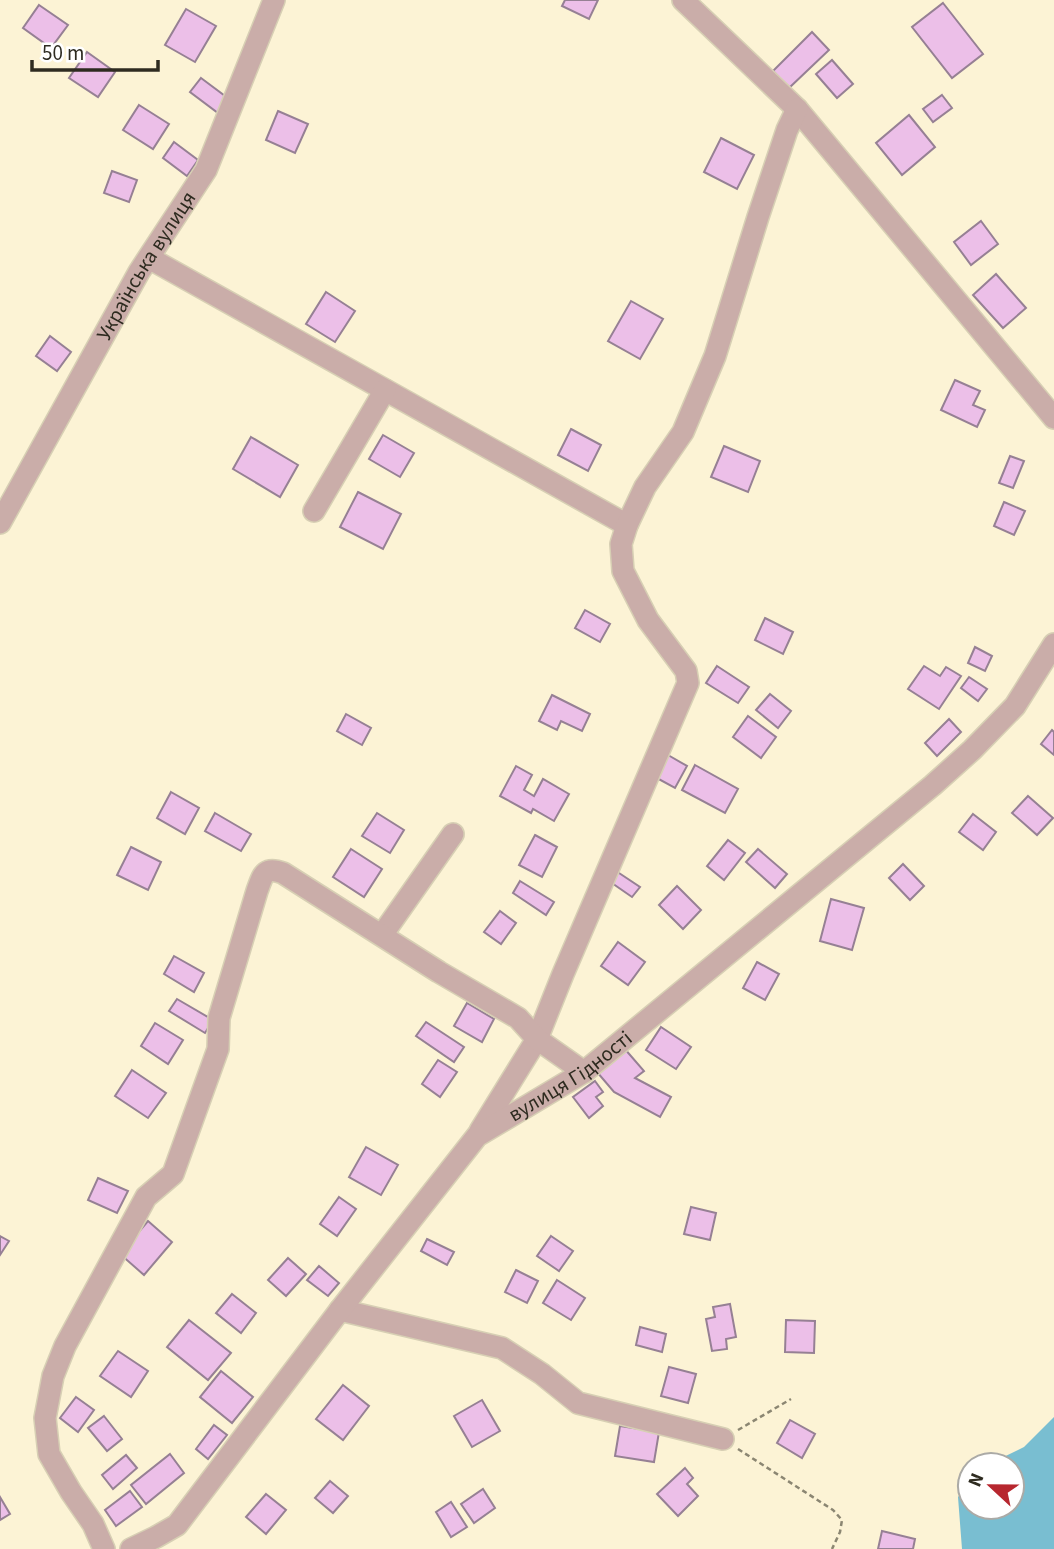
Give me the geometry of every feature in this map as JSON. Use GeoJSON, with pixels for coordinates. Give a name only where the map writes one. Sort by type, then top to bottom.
{"type":"FeatureCollection","features":[{"type":"Feature","properties":{"kind":"street","name":"Українська вулиця"},"geometry":{"type":"LineString","coordinates":[[0,523],[139,272],[206,170],[274,0]]}},
{"type":"Feature","properties":{"kind":"street"},"geometry":{"type":"LineString","coordinates":[[683,0],[797,109],[1054,418]]}},
{"type":"Feature","properties":{"kind":"street"},"geometry":{"type":"LineString","coordinates":[[477,1136],[537,1039],[688,683],[686,671],[649,620],[623,571],[621,544],[626,525],[645,486],[682,432],[715,356],[758,217],[787,130],[797,109]]}},
{"type":"Feature","properties":{"kind":"street"},"geometry":{"type":"LineString","coordinates":[[149,258],[626,525]]}},
{"type":"Feature","properties":{"kind":"street"},"geometry":{"type":"LineString","coordinates":[[314,511],[385,390]]}},
{"type":"Feature","properties":{"kind":"street","name":"вулиця Гідності"},"geometry":{"type":"LineString","coordinates":[[131,1549],[158,1545],[177,1525],[340,1310],[477,1136],[584,1072],[933,785],[1015,706],[1054,644]]}},
{"type":"Feature","properties":{"kind":"street"},"geometry":{"type":"LineString","coordinates":[[382,935],[453,834]]}},
{"type":"Feature","properties":{"kind":"street"},"geometry":{"type":"LineString","coordinates":[[104,1549],[93,1524],[49,1454],[45,1418],[53,1376],[65,1346],[146,1197],[173,1174],[218,1049],[219,1018],[264,874],[274,870],[283,873],[439,972],[518,1018],[537,1039],[584,1072]]}},
{"type":"Feature","properties":{"kind":"street"},"geometry":{"type":"LineString","coordinates":[[340,1310],[502,1348],[542,1374],[578,1403],[723,1439]]}},
{"type":"Feature","properties":{"kind":"path"},"geometry":{"type":"LineString","coordinates":[[791,1399],[723,1439],[833,1510],[842,1520],[832,1549]]}},
{"type":"Feature","properties":{"kind":"water"},"geometry":{"type":"Polygon","coordinates":[[[1054,1417],[1054,1549],[962,1549],[960,1521],[1026,1521],[1026,1451],[1016,1451],[1024,1447],[1054,1417]]]}},
{"type":"Feature","properties":{"kind":"building"},"geometry":{"type":"Polygon","coordinates":[[[565,0],[598,0],[589,19],[562,6],[565,0]]]}},
{"type":"Feature","properties":{"kind":"building"},"geometry":{"type":"Polygon","coordinates":[[[943,3],[983,54],[952,78],[912,27],[943,3]]]}},
{"type":"Feature","properties":{"kind":"building"},"geometry":{"type":"Polygon","coordinates":[[[39,5],[68,25],[51,48],[23,28],[39,5]]]}},
{"type":"Feature","properties":{"kind":"building"},"geometry":{"type":"Polygon","coordinates":[[[186,9],[216,26],[195,62],[165,45],[186,9]]]}},
{"type":"Feature","properties":{"kind":"building"},"geometry":{"type":"Polygon","coordinates":[[[812,32],[829,50],[789,88],[773,71],[812,32]]]}},
{"type":"Feature","properties":{"kind":"building"},"geometry":{"type":"Polygon","coordinates":[[[87,52],[115,72],[98,97],[69,78],[87,52]]]}},
{"type":"Feature","properties":{"kind":"building"},"geometry":{"type":"Polygon","coordinates":[[[832,60],[853,84],[837,98],[816,74],[832,60]]]}},
{"type":"Feature","properties":{"kind":"building"},"geometry":{"type":"Polygon","coordinates":[[[201,78],[229,99],[218,113],[190,92],[201,78]]]}},
{"type":"Feature","properties":{"kind":"building"},"geometry":{"type":"Polygon","coordinates":[[[942,95],[952,108],[933,122],[923,109],[942,95]]]}},
{"type":"Feature","properties":{"kind":"building"},"geometry":{"type":"Polygon","coordinates":[[[139,105],[169,124],[153,149],[123,130],[139,105]]]}},
{"type":"Feature","properties":{"kind":"building"},"geometry":{"type":"Polygon","coordinates":[[[278,111],[308,124],[295,153],[266,140],[278,111]]]}},
{"type":"Feature","properties":{"kind":"building"},"geometry":{"type":"Polygon","coordinates":[[[909,115],[935,147],[902,175],[876,143],[909,115]]]}},
{"type":"Feature","properties":{"kind":"building"},"geometry":{"type":"Polygon","coordinates":[[[721,138],[754,155],[737,189],[704,172],[721,138]]]}},
{"type":"Feature","properties":{"kind":"building"},"geometry":{"type":"Polygon","coordinates":[[[174,142],[198,160],[187,176],[163,158],[174,142]]]}},
{"type":"Feature","properties":{"kind":"building"},"geometry":{"type":"Polygon","coordinates":[[[112,171],[137,180],[129,202],[104,193],[112,171]]]}},
{"type":"Feature","properties":{"kind":"building"},"geometry":{"type":"Polygon","coordinates":[[[981,221],[998,244],[971,265],[954,242],[981,221]]]}},
{"type":"Feature","properties":{"kind":"building"},"geometry":{"type":"Polygon","coordinates":[[[996,274],[1026,308],[1003,328],[973,295],[996,274]]]}},
{"type":"Feature","properties":{"kind":"building"},"geometry":{"type":"Polygon","coordinates":[[[326,292],[355,311],[335,342],[306,324],[326,292]]]}},
{"type":"Feature","properties":{"kind":"building"},"geometry":{"type":"Polygon","coordinates":[[[631,301],[663,319],[640,359],[608,341],[631,301]]]}},
{"type":"Feature","properties":{"kind":"building"},"geometry":{"type":"Polygon","coordinates":[[[50,336],[71,352],[57,371],[36,356],[50,336]]]}},
{"type":"Feature","properties":{"kind":"building"},"geometry":{"type":"Polygon","coordinates":[[[955,380],[980,391],[973,405],[985,410],[977,427],[941,410],[955,380]]]}},
{"type":"Feature","properties":{"kind":"building"},"geometry":{"type":"Polygon","coordinates":[[[571,429],[601,445],[588,471],[558,455],[571,429]]]}},
{"type":"Feature","properties":{"kind":"building"},"geometry":{"type":"Polygon","coordinates":[[[383,435],[414,453],[400,477],[369,459],[383,435]]]}},
{"type":"Feature","properties":{"kind":"building"},"geometry":{"type":"Polygon","coordinates":[[[251,437],[298,465],[280,497],[233,469],[251,437]]]}},
{"type":"Feature","properties":{"kind":"building"},"geometry":{"type":"Polygon","coordinates":[[[724,446],[760,461],[748,492],[711,477],[724,446]]]}},
{"type":"Feature","properties":{"kind":"building"},"geometry":{"type":"Polygon","coordinates":[[[1010,456],[1024,461],[1013,488],[999,483],[1010,456]]]}},
{"type":"Feature","properties":{"kind":"building"},"geometry":{"type":"Polygon","coordinates":[[[358,492],[401,514],[383,549],[340,527],[358,492]]]}},
{"type":"Feature","properties":{"kind":"building"},"geometry":{"type":"Polygon","coordinates":[[[1004,502],[1025,511],[1014,535],[994,526],[1004,502]]]}},
{"type":"Feature","properties":{"kind":"building"},"geometry":{"type":"Polygon","coordinates":[[[585,610],[610,624],[600,642],[575,628],[585,610]]]}},
{"type":"Feature","properties":{"kind":"building"},"geometry":{"type":"Polygon","coordinates":[[[765,618],[793,632],[783,654],[755,640],[765,618]]]}},
{"type":"Feature","properties":{"kind":"building"},"geometry":{"type":"Polygon","coordinates":[[[975,647],[992,656],[985,671],[968,663],[975,647]]]}},
{"type":"Feature","properties":{"kind":"building"},"geometry":{"type":"Polygon","coordinates":[[[717,666],[749,687],[738,703],[706,683],[717,666]]]}},
{"type":"Feature","properties":{"kind":"building"},"geometry":{"type":"Polygon","coordinates":[[[924,666],[940,676],[946,667],[961,676],[939,709],[908,689],[924,666]]]}},
{"type":"Feature","properties":{"kind":"building"},"geometry":{"type":"Polygon","coordinates":[[[969,677],[987,689],[978,701],[961,688],[969,677]]]}},
{"type":"Feature","properties":{"kind":"building"},"geometry":{"type":"Polygon","coordinates":[[[770,694],[791,711],[778,728],[756,710],[770,694]]]}},
{"type":"Feature","properties":{"kind":"building"},"geometry":{"type":"Polygon","coordinates":[[[552,695],[590,714],[582,731],[561,721],[557,730],[539,721],[552,695]]]}},
{"type":"Feature","properties":{"kind":"building"},"geometry":{"type":"Polygon","coordinates":[[[346,714],[371,728],[362,745],[337,731],[346,714]]]}},
{"type":"Feature","properties":{"kind":"building"},"geometry":{"type":"Polygon","coordinates":[[[748,716],[776,737],[761,758],[733,737],[748,716]]]}},
{"type":"Feature","properties":{"kind":"building"},"geometry":{"type":"Polygon","coordinates":[[[949,719],[961,732],[937,756],[925,743],[949,719]]]}},
{"type":"Feature","properties":{"kind":"building"},"geometry":{"type":"Polygon","coordinates":[[[1052,730],[1054,732],[1054,755],[1041,744],[1052,730]]]}},
{"type":"Feature","properties":{"kind":"building"},"geometry":{"type":"Polygon","coordinates":[[[668,755],[687,766],[675,788],[655,777],[668,755]]]}},
{"type":"Feature","properties":{"kind":"building"},"geometry":{"type":"Polygon","coordinates":[[[695,765],[738,789],[725,813],[682,790],[695,765]]]}},
{"type":"Feature","properties":{"kind":"building"},"geometry":{"type":"Polygon","coordinates":[[[516,766],[532,775],[524,790],[534,796],[543,779],[569,794],[554,821],[533,809],[531,813],[500,796],[516,766]]]}},
{"type":"Feature","properties":{"kind":"building"},"geometry":{"type":"Polygon","coordinates":[[[171,792],[199,808],[185,834],[157,818],[171,792]]]}},
{"type":"Feature","properties":{"kind":"building"},"geometry":{"type":"Polygon","coordinates":[[[1028,796],[1053,818],[1037,835],[1012,813],[1028,796]]]}},
{"type":"Feature","properties":{"kind":"building"},"geometry":{"type":"Polygon","coordinates":[[[215,813],[251,834],[241,851],[205,831],[215,813]]]}},
{"type":"Feature","properties":{"kind":"building"},"geometry":{"type":"Polygon","coordinates":[[[377,813],[404,830],[390,853],[362,836],[377,813]]]}},
{"type":"Feature","properties":{"kind":"building"},"geometry":{"type":"Polygon","coordinates":[[[973,814],[996,832],[983,850],[959,832],[973,814]]]}},
{"type":"Feature","properties":{"kind":"building"},"geometry":{"type":"Polygon","coordinates":[[[535,835],[557,847],[542,877],[519,865],[535,835]]]}},
{"type":"Feature","properties":{"kind":"building"},"geometry":{"type":"Polygon","coordinates":[[[728,840],[745,853],[724,880],[707,866],[728,840]]]}},
{"type":"Feature","properties":{"kind":"building"},"geometry":{"type":"Polygon","coordinates":[[[131,847],[161,862],[148,890],[117,875],[131,847]]]}},
{"type":"Feature","properties":{"kind":"building"},"geometry":{"type":"Polygon","coordinates":[[[351,849],[382,869],[364,897],[333,877],[351,849]]]}},
{"type":"Feature","properties":{"kind":"building"},"geometry":{"type":"Polygon","coordinates":[[[758,849],[787,874],[775,888],[746,862],[758,849]]]}},
{"type":"Feature","properties":{"kind":"building"},"geometry":{"type":"Polygon","coordinates":[[[903,864],[924,886],[910,900],[889,878],[903,864]]]}},
{"type":"Feature","properties":{"kind":"building"},"geometry":{"type":"Polygon","coordinates":[[[616,871],[640,887],[632,897],[609,881],[616,871]]]}},
{"type":"Feature","properties":{"kind":"building"},"geometry":{"type":"Polygon","coordinates":[[[520,881],[554,902],[546,915],[513,893],[520,881]]]}},
{"type":"Feature","properties":{"kind":"building"},"geometry":{"type":"Polygon","coordinates":[[[677,886],[701,910],[683,929],[659,905],[677,886]]]}},
{"type":"Feature","properties":{"kind":"building"},"geometry":{"type":"Polygon","coordinates":[[[831,899],[864,908],[852,950],[820,941],[831,899]]]}},
{"type":"Feature","properties":{"kind":"building"},"geometry":{"type":"Polygon","coordinates":[[[500,911],[516,923],[501,944],[484,932],[500,911]]]}},
{"type":"Feature","properties":{"kind":"building"},"geometry":{"type":"Polygon","coordinates":[[[618,942],[645,962],[628,985],[601,966],[618,942]]]}},
{"type":"Feature","properties":{"kind":"building"},"geometry":{"type":"Polygon","coordinates":[[[174,956],[204,973],[194,992],[164,974],[174,956]]]}},
{"type":"Feature","properties":{"kind":"building"},"geometry":{"type":"Polygon","coordinates":[[[757,962],[779,974],[765,1000],[743,988],[757,962]]]}},
{"type":"Feature","properties":{"kind":"building"},"geometry":{"type":"Polygon","coordinates":[[[177,999],[213,1020],[205,1033],[169,1011],[177,999]]]}},
{"type":"Feature","properties":{"kind":"building"},"geometry":{"type":"Polygon","coordinates":[[[467,1003],[494,1019],[482,1042],[454,1026],[467,1003]]]}},
{"type":"Feature","properties":{"kind":"building"},"geometry":{"type":"Polygon","coordinates":[[[426,1022],[464,1047],[454,1062],[416,1036],[426,1022]]]}},
{"type":"Feature","properties":{"kind":"building"},"geometry":{"type":"Polygon","coordinates":[[[155,1023],[183,1040],[168,1064],[141,1046],[155,1023]]]}},
{"type":"Feature","properties":{"kind":"building"},"geometry":{"type":"Polygon","coordinates":[[[661,1027],[691,1047],[676,1069],[646,1050],[661,1027]]]}},
{"type":"Feature","properties":{"kind":"building"},"geometry":{"type":"Polygon","coordinates":[[[624,1048],[644,1071],[635,1078],[671,1097],[660,1117],[614,1092],[597,1072],[624,1048]]]}},
{"type":"Feature","properties":{"kind":"building"},"geometry":{"type":"Polygon","coordinates":[[[438,1060],[457,1072],[440,1097],[422,1084],[438,1060]]]}},
{"type":"Feature","properties":{"kind":"building"},"geometry":{"type":"Polygon","coordinates":[[[132,1070],[166,1093],[148,1118],[115,1096],[132,1070]]]}},
{"type":"Feature","properties":{"kind":"building"},"geometry":{"type":"Polygon","coordinates":[[[595,1081],[603,1092],[596,1097],[603,1106],[589,1118],[573,1097],[595,1081]]]}},
{"type":"Feature","properties":{"kind":"building"},"geometry":{"type":"Polygon","coordinates":[[[366,1147],[398,1165],[381,1195],[349,1177],[366,1147]]]}},
{"type":"Feature","properties":{"kind":"building"},"geometry":{"type":"Polygon","coordinates":[[[98,1178],[128,1191],[117,1213],[88,1200],[98,1178]]]}},
{"type":"Feature","properties":{"kind":"building"},"geometry":{"type":"Polygon","coordinates":[[[339,1197],[356,1209],[337,1236],[320,1224],[339,1197]]]}},
{"type":"Feature","properties":{"kind":"building"},"geometry":{"type":"Polygon","coordinates":[[[691,1207],[716,1213],[710,1240],[684,1234],[691,1207]]]}},
{"type":"Feature","properties":{"kind":"building"},"geometry":{"type":"Polygon","coordinates":[[[148,1221],[172,1242],[144,1275],[120,1254],[148,1221]]]}},
{"type":"Feature","properties":{"kind":"building"},"geometry":{"type":"Polygon","coordinates":[[[0,1236],[9,1241],[0,1255],[0,1236]]]}},
{"type":"Feature","properties":{"kind":"building"},"geometry":{"type":"Polygon","coordinates":[[[551,1236],[573,1251],[559,1271],[537,1256],[551,1236]]]}},
{"type":"Feature","properties":{"kind":"building"},"geometry":{"type":"Polygon","coordinates":[[[427,1239],[454,1252],[447,1265],[421,1251],[427,1239]]]}},
{"type":"Feature","properties":{"kind":"building"},"geometry":{"type":"Polygon","coordinates":[[[288,1258],[306,1274],[286,1296],[268,1280],[288,1258]]]}},
{"type":"Feature","properties":{"kind":"building"},"geometry":{"type":"Polygon","coordinates":[[[319,1266],[339,1283],[328,1296],[307,1280],[319,1266]]]}},
{"type":"Feature","properties":{"kind":"building"},"geometry":{"type":"Polygon","coordinates":[[[516,1270],[538,1281],[527,1303],[505,1292],[516,1270]]]}},
{"type":"Feature","properties":{"kind":"building"},"geometry":{"type":"Polygon","coordinates":[[[557,1280],[585,1298],[571,1320],[543,1303],[557,1280]]]}},
{"type":"Feature","properties":{"kind":"building"},"geometry":{"type":"Polygon","coordinates":[[[232,1294],[256,1313],[241,1333],[216,1313],[232,1294]]]}},
{"type":"Feature","properties":{"kind":"building"},"geometry":{"type":"Polygon","coordinates":[[[730,1304],[736,1337],[726,1339],[727,1349],[712,1351],[706,1319],[715,1317],[713,1307],[730,1304]]]}},
{"type":"Feature","properties":{"kind":"building"},"geometry":{"type":"Polygon","coordinates":[[[189,1320],[231,1353],[208,1380],[167,1347],[189,1320]]]}},
{"type":"Feature","properties":{"kind":"building"},"geometry":{"type":"Polygon","coordinates":[[[786,1320],[815,1321],[814,1353],[785,1352],[786,1320]]]}},
{"type":"Feature","properties":{"kind":"building"},"geometry":{"type":"Polygon","coordinates":[[[640,1327],[666,1334],[662,1352],[636,1345],[640,1327]]]}},
{"type":"Feature","properties":{"kind":"building"},"geometry":{"type":"Polygon","coordinates":[[[118,1351],[148,1371],[131,1397],[100,1376],[118,1351]]]}},
{"type":"Feature","properties":{"kind":"building"},"geometry":{"type":"Polygon","coordinates":[[[669,1367],[696,1374],[688,1403],[661,1396],[669,1367]]]}},
{"type":"Feature","properties":{"kind":"building"},"geometry":{"type":"Polygon","coordinates":[[[221,1371],[253,1397],[232,1423],[200,1397],[221,1371]]]}},
{"type":"Feature","properties":{"kind":"building"},"geometry":{"type":"Polygon","coordinates":[[[343,1385],[369,1406],[343,1440],[316,1419],[343,1385]]]}},
{"type":"Feature","properties":{"kind":"building"},"geometry":{"type":"Polygon","coordinates":[[[76,1397],[94,1410],[78,1432],[60,1418],[76,1397]]]}},
{"type":"Feature","properties":{"kind":"building"},"geometry":{"type":"Polygon","coordinates":[[[482,1400],[500,1431],[472,1447],[454,1416],[482,1400]]]}},
{"type":"Feature","properties":{"kind":"building"},"geometry":{"type":"Polygon","coordinates":[[[104,1416],[122,1439],[107,1451],[88,1428],[104,1416]]]}},
{"type":"Feature","properties":{"kind":"building"},"geometry":{"type":"Polygon","coordinates":[[[790,1420],[815,1434],[802,1458],[777,1443],[790,1420]]]}},
{"type":"Feature","properties":{"kind":"building"},"geometry":{"type":"Polygon","coordinates":[[[214,1425],[227,1435],[208,1459],[196,1449],[214,1425]]]}},
{"type":"Feature","properties":{"kind":"building"},"geometry":{"type":"Polygon","coordinates":[[[620,1426],[659,1432],[654,1462],[615,1456],[620,1426]]]}},
{"type":"Feature","properties":{"kind":"building"},"geometry":{"type":"Polygon","coordinates":[[[170,1454],[184,1473],[146,1504],[131,1485],[170,1454]]]}},
{"type":"Feature","properties":{"kind":"building"},"geometry":{"type":"Polygon","coordinates":[[[126,1455],[137,1468],[113,1489],[102,1475],[126,1455]]]}},
{"type":"Feature","properties":{"kind":"building"},"geometry":{"type":"Polygon","coordinates":[[[685,1468],[693,1478],[687,1484],[698,1496],[678,1516],[657,1494],[685,1468]]]}},
{"type":"Feature","properties":{"kind":"building"},"geometry":{"type":"Polygon","coordinates":[[[330,1481],[348,1496],[333,1513],[315,1498],[330,1481]]]}},
{"type":"Feature","properties":{"kind":"building"},"geometry":{"type":"Polygon","coordinates":[[[483,1489],[495,1508],[474,1523],[461,1504],[483,1489]]]}},
{"type":"Feature","properties":{"kind":"building"},"geometry":{"type":"Polygon","coordinates":[[[130,1491],[142,1507],[116,1526],[105,1510],[130,1491]]]}},
{"type":"Feature","properties":{"kind":"building"},"geometry":{"type":"Polygon","coordinates":[[[266,1494],[286,1510],[266,1534],[246,1517],[266,1494]]]}},
{"type":"Feature","properties":{"kind":"building"},"geometry":{"type":"Polygon","coordinates":[[[0,1497],[10,1514],[0,1520],[0,1497]]]}},
{"type":"Feature","properties":{"kind":"building"},"geometry":{"type":"Polygon","coordinates":[[[451,1502],[467,1527],[451,1537],[436,1512],[451,1502]]]}},
{"type":"Feature","properties":{"kind":"building"},"geometry":{"type":"Polygon","coordinates":[[[882,1531],[915,1539],[913,1549],[878,1549],[882,1531]]]}}]}
